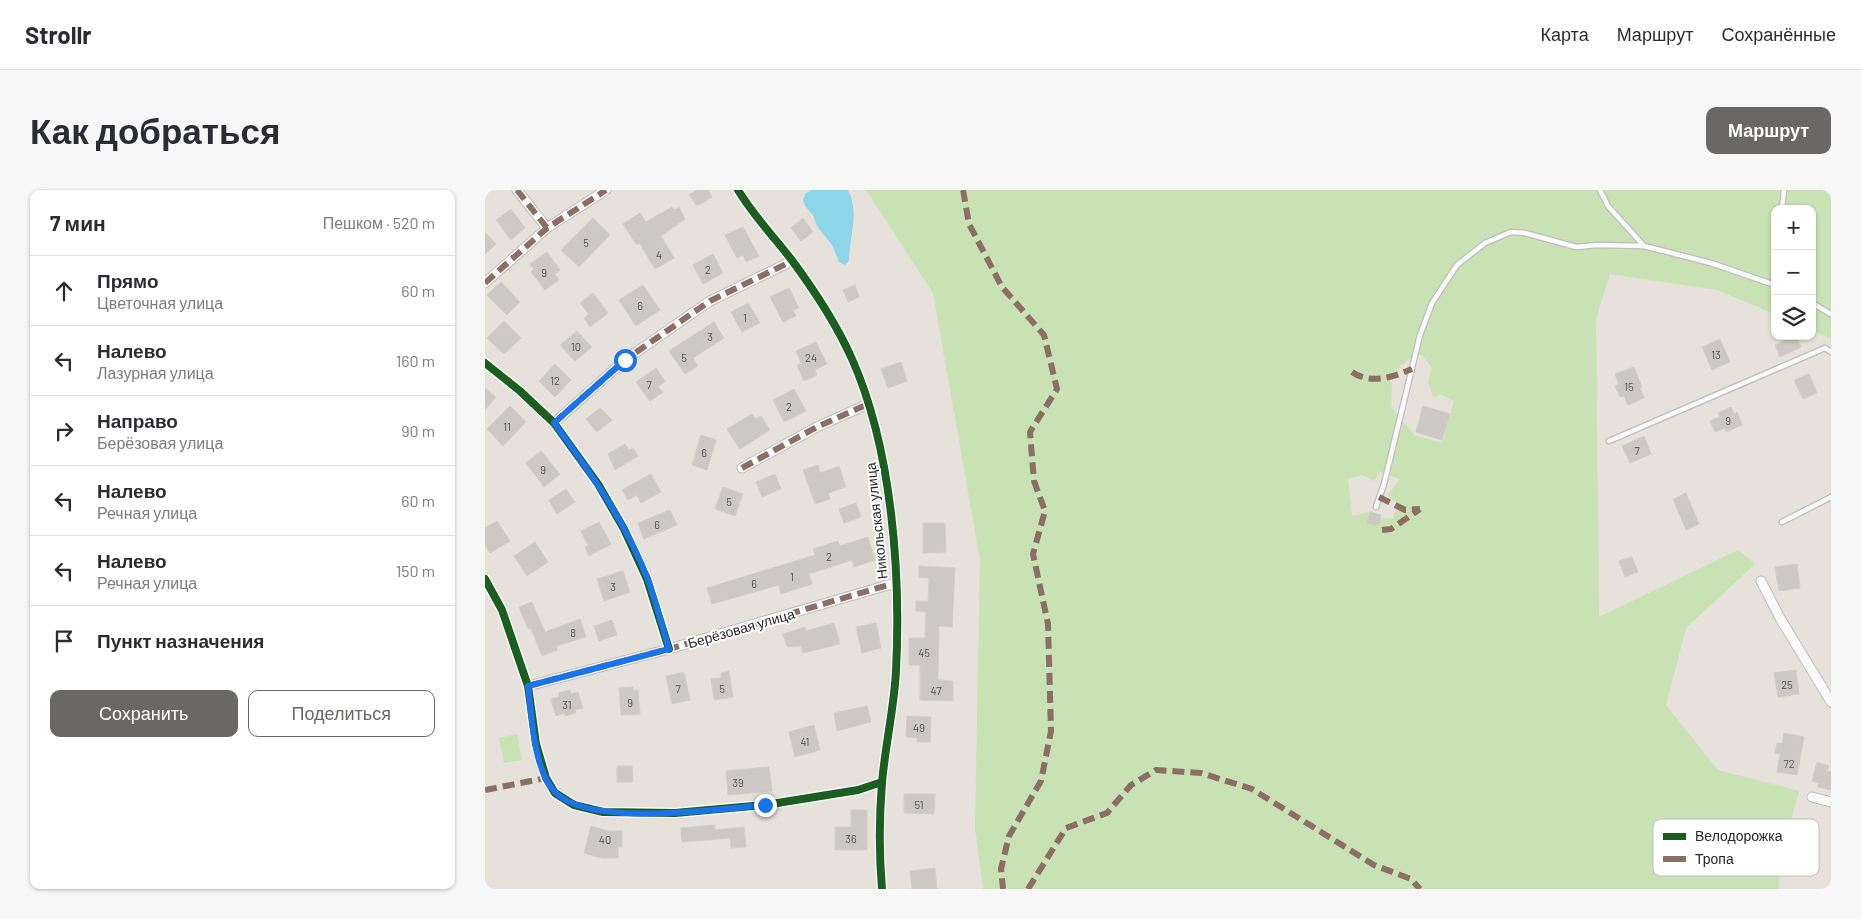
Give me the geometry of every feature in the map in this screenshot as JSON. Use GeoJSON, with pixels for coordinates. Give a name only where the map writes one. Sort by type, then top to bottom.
{"type":"FeatureCollection","features":[{"type":"Feature","properties":{"kind":"street"},"geometry":{"type":"LineString","coordinates":[[517,190],[547,228]]}},
{"type":"Feature","properties":{"kind":"street"},"geometry":{"type":"LineString","coordinates":[[485,283],[547,228],[606,190]]}},
{"type":"Feature","properties":{"kind":"street","name":"Никольская улица"},"geometry":{"type":"LineString","coordinates":[[738,190],[792,260],[831,317],[852,359],[868,404],[882,455],[889,494],[895,583],[896,672],[882,782],[880,863],[882,889]]}},
{"type":"Feature","properties":{"kind":"street"},"geometry":{"type":"LineString","coordinates":[[554,423],[625,360],[710,301],[792,260]]}},
{"type":"Feature","properties":{"kind":"street"},"geometry":{"type":"LineString","coordinates":[[485,363],[520,391],[554,423],[598,484],[624,529],[647,579],[669,649]]}},
{"type":"Feature","properties":{"kind":"street"},"geometry":{"type":"LineString","coordinates":[[742,468],[817,427],[868,404]]}},
{"type":"Feature","properties":{"kind":"street"},"geometry":{"type":"LineString","coordinates":[[485,579],[502,610],[528,686],[536,744],[546,778],[555,793],[574,805],[603,812],[675,813],[765,805],[858,790],[882,782]]}},
{"type":"Feature","properties":{"kind":"street"},"geometry":{"type":"LineString","coordinates":[[1761,581],[1780,618],[1831,702]]}},
{"type":"Feature","properties":{"kind":"street","name":"Берёзовая улица"},"geometry":{"type":"LineString","coordinates":[[528,686],[669,649],[895,583]]}},
{"type":"Feature","properties":{"kind":"street"},"geometry":{"type":"LineString","coordinates":[[1812,797],[1831,802]]}},
{"type":"Feature","properties":{"kind":"lane"},"geometry":{"type":"LineString","coordinates":[[1600,190],[1608,206],[1644,246]]}},
{"type":"Feature","properties":{"kind":"lane"},"geometry":{"type":"LineString","coordinates":[[1782,205],[1784,190]]}},
{"type":"Feature","properties":{"kind":"lane"},"geometry":{"type":"LineString","coordinates":[[1376,507],[1384,484],[1420,335],[1432,303],[1457,265],[1485,243],[1511,232],[1525,233],[1577,247],[1597,245],[1644,246],[1711,263],[1771,284]]}},
{"type":"Feature","properties":{"kind":"lane"},"geometry":{"type":"LineString","coordinates":[[1816,305],[1831,314]]}},
{"type":"Feature","properties":{"kind":"lane"},"geometry":{"type":"LineString","coordinates":[[1609,441],[1825,348],[1831,352]]}},
{"type":"Feature","properties":{"kind":"lane"},"geometry":{"type":"LineString","coordinates":[[1782,522],[1831,498]]}},
{"type":"Feature","properties":{"kind":"green space"},"geometry":{"type":"Polygon","coordinates":[[[866,190],[1831,190],[1831,338],[1816,332],[1816,205],[1771,205],[1771,312],[1717,290],[1610,274],[1596,318],[1599,617],[1738,550],[1755,564],[1686,628],[1666,705],[1718,770],[1799,791],[1791,819],[1653,819],[1653,876],[1779,876],[1779,889],[983,889],[975,828],[980,560],[933,293],[866,190]],[[1414,355],[1388,377],[1392,383],[1391,407],[1414,435],[1442,443],[1454,401],[1441,395],[1433,397],[1428,382],[1432,368],[1422,355],[1414,355]],[[1380,472],[1374,481],[1362,475],[1348,479],[1352,516],[1372,511],[1378,518],[1393,519],[1397,504],[1388,495],[1400,479],[1380,472]]]}},
{"type":"Feature","properties":{"kind":"green space"},"geometry":{"type":"Polygon","coordinates":[[[517,734],[522,760],[504,763],[499,738],[517,734]]]}},
{"type":"Feature","properties":{"kind":"water"},"geometry":{"type":"Polygon","coordinates":[[[811,190],[848,190],[854,216],[849,261],[845,265],[839,262],[832,245],[817,226],[813,215],[805,206],[803,200],[805,194],[811,190]]]}},
{"type":"Feature","properties":{"kind":"building"},"geometry":{"type":"Polygon","coordinates":[[[697,190],[708,190],[712,197],[697,206],[689,195],[697,190]]]}},
{"type":"Feature","properties":{"kind":"building"},"geometry":{"type":"Polygon","coordinates":[[[672,207],[675,210],[679,207],[685,219],[661,236],[674,258],[655,269],[640,244],[636,244],[623,224],[640,213],[646,222],[672,207]]]}},
{"type":"Feature","properties":{"kind":"building"},"geometry":{"type":"Polygon","coordinates":[[[511,209],[525,228],[511,240],[496,220],[511,209]]]}},
{"type":"Feature","properties":{"kind":"building"},"geometry":{"type":"Polygon","coordinates":[[[593,218],[610,235],[579,267],[561,250],[593,218]]]}},
{"type":"Feature","properties":{"kind":"building"},"geometry":{"type":"Polygon","coordinates":[[[803,218],[813,232],[801,241],[791,228],[803,218]]]}},
{"type":"Feature","properties":{"kind":"building"},"geometry":{"type":"Polygon","coordinates":[[[743,227],[759,256],[746,262],[743,255],[737,258],[725,235],[743,227]]]}},
{"type":"Feature","properties":{"kind":"building"},"geometry":{"type":"Polygon","coordinates":[[[485,232],[496,244],[485,254],[485,232]]]}},
{"type":"Feature","properties":{"kind":"building"},"geometry":{"type":"Polygon","coordinates":[[[547,252],[560,270],[555,274],[559,280],[545,290],[531,272],[534,269],[530,264],[547,252]]]}},
{"type":"Feature","properties":{"kind":"building"},"geometry":{"type":"Polygon","coordinates":[[[713,254],[723,273],[703,284],[693,265],[713,254]]]}},
{"type":"Feature","properties":{"kind":"building"},"geometry":{"type":"Polygon","coordinates":[[[501,282],[520,302],[507,315],[487,295],[501,282]]]}},
{"type":"Feature","properties":{"kind":"building"},"geometry":{"type":"Polygon","coordinates":[[[643,285],[660,310],[636,326],[619,300],[643,285]]]}},
{"type":"Feature","properties":{"kind":"building"},"geometry":{"type":"Polygon","coordinates":[[[855,285],[859,297],[848,302],[843,290],[855,285]]]}},
{"type":"Feature","properties":{"kind":"building"},"geometry":{"type":"Polygon","coordinates":[[[789,288],[799,308],[793,310],[796,316],[783,322],[770,297],[789,288]]]}},
{"type":"Feature","properties":{"kind":"building"},"geometry":{"type":"Polygon","coordinates":[[[593,293],[608,313],[590,327],[584,318],[589,314],[580,303],[593,293]]]}},
{"type":"Feature","properties":{"kind":"building"},"geometry":{"type":"Polygon","coordinates":[[[748,303],[760,323],[742,332],[731,312],[748,303]]]}},
{"type":"Feature","properties":{"kind":"building"},"geometry":{"type":"Polygon","coordinates":[[[504,321],[521,338],[504,354],[487,338],[504,321]]]}},
{"type":"Feature","properties":{"kind":"building"},"geometry":{"type":"Polygon","coordinates":[[[714,322],[724,338],[693,358],[698,366],[685,374],[669,351],[714,322]]]}},
{"type":"Feature","properties":{"kind":"building"},"geometry":{"type":"Polygon","coordinates":[[[577,331],[592,347],[575,361],[560,345],[577,331]]]}},
{"type":"Feature","properties":{"kind":"building"},"geometry":{"type":"Polygon","coordinates":[[[1720,339],[1730,362],[1712,370],[1702,347],[1720,339]]]}},
{"type":"Feature","properties":{"kind":"building"},"geometry":{"type":"Polygon","coordinates":[[[1787,340],[1798,340],[1801,347],[1780,357],[1775,345],[1787,340]]]}},
{"type":"Feature","properties":{"kind":"building"},"geometry":{"type":"Polygon","coordinates":[[[816,342],[827,364],[815,370],[817,375],[804,381],[797,365],[801,363],[796,351],[816,342]]]}},
{"type":"Feature","properties":{"kind":"building"},"geometry":{"type":"Polygon","coordinates":[[[901,362],[907,381],[888,388],[881,369],[901,362]]]}},
{"type":"Feature","properties":{"kind":"building"},"geometry":{"type":"Polygon","coordinates":[[[555,364],[571,380],[555,397],[539,381],[555,364]]]}},
{"type":"Feature","properties":{"kind":"building"},"geometry":{"type":"Polygon","coordinates":[[[1634,367],[1644,398],[1628,405],[1624,396],[1620,397],[1615,386],[1619,384],[1615,374],[1634,367]]]}},
{"type":"Feature","properties":{"kind":"building"},"geometry":{"type":"Polygon","coordinates":[[[656,368],[665,381],[658,387],[663,392],[650,401],[636,382],[656,368]]]}},
{"type":"Feature","properties":{"kind":"building"},"geometry":{"type":"Polygon","coordinates":[[[1809,374],[1817,393],[1803,399],[1794,380],[1809,374]]]}},
{"type":"Feature","properties":{"kind":"building"},"geometry":{"type":"Polygon","coordinates":[[[485,388],[496,397],[485,410],[485,388]]]}},
{"type":"Feature","properties":{"kind":"building"},"geometry":{"type":"Polygon","coordinates":[[[794,389],[806,411],[784,422],[773,400],[794,389]]]}},
{"type":"Feature","properties":{"kind":"building"},"geometry":{"type":"Polygon","coordinates":[[[510,406],[526,422],[503,446],[487,429],[510,406]]]}},
{"type":"Feature","properties":{"kind":"building"},"geometry":{"type":"Polygon","coordinates":[[[1423,406],[1450,414],[1442,440],[1416,432],[1423,406]]]}},
{"type":"Feature","properties":{"kind":"building"},"geometry":{"type":"Polygon","coordinates":[[[1731,407],[1734,414],[1737,412],[1742,425],[1726,432],[1725,428],[1715,432],[1710,421],[1720,417],[1718,413],[1731,407]]]}},
{"type":"Feature","properties":{"kind":"building"},"geometry":{"type":"Polygon","coordinates":[[[600,408],[612,420],[597,432],[586,419],[600,408]]]}},
{"type":"Feature","properties":{"kind":"building"},"geometry":{"type":"Polygon","coordinates":[[[752,414],[755,419],[761,416],[770,430],[740,449],[727,429],[752,414]]]}},
{"type":"Feature","properties":{"kind":"building"},"geometry":{"type":"Polygon","coordinates":[[[701,435],[716,440],[707,470],[692,465],[701,435]]]}},
{"type":"Feature","properties":{"kind":"building"},"geometry":{"type":"Polygon","coordinates":[[[1644,436],[1651,454],[1630,463],[1622,446],[1644,436]]]}},
{"type":"Feature","properties":{"kind":"building"},"geometry":{"type":"Polygon","coordinates":[[[625,444],[629,450],[633,448],[638,456],[615,470],[608,454],[625,444]]]}},
{"type":"Feature","properties":{"kind":"building"},"geometry":{"type":"Polygon","coordinates":[[[541,451],[560,474],[544,487],[526,463],[541,451]]]}},
{"type":"Feature","properties":{"kind":"building"},"geometry":{"type":"Polygon","coordinates":[[[818,465],[820,473],[839,466],[846,487],[828,493],[830,499],[815,504],[803,470],[818,465]]]}},
{"type":"Feature","properties":{"kind":"building"},"geometry":{"type":"Polygon","coordinates":[[[651,474],[661,492],[641,503],[637,495],[628,500],[622,490],[651,474]]]}},
{"type":"Feature","properties":{"kind":"building"},"geometry":{"type":"Polygon","coordinates":[[[775,474],[781,489],[762,497],[756,482],[775,474]]]}},
{"type":"Feature","properties":{"kind":"building"},"geometry":{"type":"Polygon","coordinates":[[[723,487],[743,494],[735,516],[715,509],[723,487]]]}},
{"type":"Feature","properties":{"kind":"building"},"geometry":{"type":"Polygon","coordinates":[[[566,489],[575,502],[557,514],[549,500],[566,489]]]}},
{"type":"Feature","properties":{"kind":"building"},"geometry":{"type":"Polygon","coordinates":[[[1686,493],[1699,524],[1686,530],[1673,499],[1686,493]]]}},
{"type":"Feature","properties":{"kind":"building"},"geometry":{"type":"Polygon","coordinates":[[[856,503],[861,517],[844,523],[839,509],[856,503]]]}},
{"type":"Feature","properties":{"kind":"building"},"geometry":{"type":"Polygon","coordinates":[[[670,510],[677,525],[644,539],[638,523],[670,510]]]}},
{"type":"Feature","properties":{"kind":"building"},"geometry":{"type":"Polygon","coordinates":[[[1370,512],[1381,515],[1378,526],[1367,523],[1370,512]]]}},
{"type":"Feature","properties":{"kind":"building"},"geometry":{"type":"Polygon","coordinates":[[[497,521],[510,541],[490,553],[485,545],[485,528],[497,521]]]}},
{"type":"Feature","properties":{"kind":"building"},"geometry":{"type":"Polygon","coordinates":[[[599,522],[611,544],[589,556],[585,547],[588,545],[581,531],[599,522]]]}},
{"type":"Feature","properties":{"kind":"building"},"geometry":{"type":"Polygon","coordinates":[[[923,523],[945,523],[946,552],[923,553],[923,523]]]}},
{"type":"Feature","properties":{"kind":"building"},"geometry":{"type":"Polygon","coordinates":[[[868,537],[875,560],[854,567],[852,560],[809,574],[812,584],[781,594],[779,585],[712,604],[707,588],[815,555],[813,549],[838,541],[840,546],[868,537]]]}},
{"type":"Feature","properties":{"kind":"building"},"geometry":{"type":"Polygon","coordinates":[[[535,542],[548,562],[527,576],[514,556],[535,542]]]}},
{"type":"Feature","properties":{"kind":"building"},"geometry":{"type":"Polygon","coordinates":[[[1632,557],[1638,572],[1625,577],[1619,561],[1632,557]]]}},
{"type":"Feature","properties":{"kind":"building"},"geometry":{"type":"Polygon","coordinates":[[[1797,564],[1800,588],[1779,591],[1775,567],[1797,564]]]}},
{"type":"Feature","properties":{"kind":"building"},"geometry":{"type":"Polygon","coordinates":[[[919,566],[955,568],[952,627],[939,626],[938,680],[953,681],[953,701],[920,700],[920,665],[909,665],[909,638],[925,638],[926,612],[916,611],[916,601],[928,601],[929,578],[919,577],[919,566]]]}},
{"type":"Feature","properties":{"kind":"building"},"geometry":{"type":"Polygon","coordinates":[[[623,571],[630,592],[604,601],[597,579],[623,571]]]}},
{"type":"Feature","properties":{"kind":"building"},"geometry":{"type":"Polygon","coordinates":[[[532,602],[545,632],[580,619],[586,637],[556,646],[557,650],[542,656],[531,628],[528,629],[519,607],[532,602]]]}},
{"type":"Feature","properties":{"kind":"building"},"geometry":{"type":"Polygon","coordinates":[[[612,620],[617,635],[599,641],[594,626],[612,620]]]}},
{"type":"Feature","properties":{"kind":"building"},"geometry":{"type":"Polygon","coordinates":[[[834,623],[840,644],[803,653],[801,646],[787,647],[783,634],[805,627],[806,631],[834,623]]]}},
{"type":"Feature","properties":{"kind":"building"},"geometry":{"type":"Polygon","coordinates":[[[876,623],[881,648],[862,653],[856,627],[876,623]]]}},
{"type":"Feature","properties":{"kind":"building"},"geometry":{"type":"Polygon","coordinates":[[[1796,670],[1799,694],[1778,697],[1774,673],[1796,670]]]}},
{"type":"Feature","properties":{"kind":"building"},"geometry":{"type":"Polygon","coordinates":[[[729,671],[733,697],[714,700],[711,679],[721,678],[721,673],[729,671]]]}},
{"type":"Feature","properties":{"kind":"building"},"geometry":{"type":"Polygon","coordinates":[[[684,672],[690,700],[672,704],[666,676],[684,672]]]}},
{"type":"Feature","properties":{"kind":"building"},"geometry":{"type":"Polygon","coordinates":[[[633,687],[633,691],[638,690],[640,714],[621,715],[619,688],[633,687]]]}},
{"type":"Feature","properties":{"kind":"building"},"geometry":{"type":"Polygon","coordinates":[[[570,690],[571,694],[578,692],[583,708],[575,710],[576,713],[565,716],[564,713],[556,716],[551,699],[559,697],[559,693],[570,690]]]}},
{"type":"Feature","properties":{"kind":"building"},"geometry":{"type":"Polygon","coordinates":[[[867,706],[871,722],[837,731],[834,713],[867,706]]]}},
{"type":"Feature","properties":{"kind":"building"},"geometry":{"type":"Polygon","coordinates":[[[907,716],[931,717],[930,742],[917,742],[917,738],[906,737],[907,716]]]}},
{"type":"Feature","properties":{"kind":"building"},"geometry":{"type":"Polygon","coordinates":[[[814,725],[820,750],[795,757],[789,732],[814,725]]]}},
{"type":"Feature","properties":{"kind":"building"},"geometry":{"type":"Polygon","coordinates":[[[1784,733],[1804,737],[1797,775],[1777,772],[1780,754],[1775,753],[1777,743],[1782,744],[1784,733]]]}},
{"type":"Feature","properties":{"kind":"building"},"geometry":{"type":"Polygon","coordinates":[[[1817,762],[1829,766],[1827,771],[1831,772],[1831,790],[1818,787],[1819,783],[1812,781],[1817,762]]]}},
{"type":"Feature","properties":{"kind":"building"},"geometry":{"type":"Polygon","coordinates":[[[617,766],[632,766],[633,782],[617,782],[617,766]]]}},
{"type":"Feature","properties":{"kind":"building"},"geometry":{"type":"Polygon","coordinates":[[[769,767],[772,791],[728,795],[726,771],[769,767]]]}},
{"type":"Feature","properties":{"kind":"building"},"geometry":{"type":"Polygon","coordinates":[[[904,794],[935,794],[934,814],[904,813],[904,794]]]}},
{"type":"Feature","properties":{"kind":"building"},"geometry":{"type":"Polygon","coordinates":[[[851,810],[867,810],[867,850],[835,850],[835,827],[851,827],[851,810]]]}},
{"type":"Feature","properties":{"kind":"building"},"geometry":{"type":"Polygon","coordinates":[[[715,825],[715,830],[744,827],[746,847],[731,848],[730,838],[682,842],[681,828],[715,825]]]}},
{"type":"Feature","properties":{"kind":"building"},"geometry":{"type":"Polygon","coordinates":[[[591,826],[608,831],[622,831],[622,847],[618,847],[618,858],[602,858],[584,853],[591,826]]]}},
{"type":"Feature","properties":{"kind":"building"},"geometry":{"type":"Polygon","coordinates":[[[935,868],[937,889],[912,889],[910,871],[935,868]]]}},
{"type":"Feature","properties":{"kind":"marked path"},"geometry":{"type":"LineString","coordinates":[[517,190],[547,228]]}},
{"type":"Feature","properties":{"kind":"marked path"},"geometry":{"type":"LineString","coordinates":[[485,283],[547,228],[606,190]]}},
{"type":"Feature","properties":{"kind":"marked path"},"geometry":{"type":"LineString","coordinates":[[963,190],[969,224],[1002,287],[1044,335],[1057,389],[1030,432],[1034,481],[1045,511],[1033,554],[1048,624],[1051,731],[1041,781],[1009,836],[1001,869],[1003,889]]}},
{"type":"Feature","properties":{"kind":"marked path"},"geometry":{"type":"LineString","coordinates":[[554,423],[625,360],[710,301],[792,261]]}},
{"type":"Feature","properties":{"kind":"marked path"},"geometry":{"type":"LineString","coordinates":[[1352,372],[1359,376],[1374,379],[1390,377],[1412,369]]}},
{"type":"Feature","properties":{"kind":"marked path"},"geometry":{"type":"LineString","coordinates":[[742,468],[817,427],[868,404]]}},
{"type":"Feature","properties":{"kind":"marked path"},"geometry":{"type":"LineString","coordinates":[[1379,497],[1405,510],[1420,509]]}},
{"type":"Feature","properties":{"kind":"marked path"},"geometry":{"type":"LineString","coordinates":[[1382,530],[1391,529],[1420,509]]}},
{"type":"Feature","properties":{"kind":"marked path"},"geometry":{"type":"LineString","coordinates":[[528,686],[669,649],[895,583]]}},
{"type":"Feature","properties":{"kind":"marked path"},"geometry":{"type":"LineString","coordinates":[[1028,889],[1066,828],[1107,813],[1131,785],[1156,770],[1201,773],[1252,789],[1374,865],[1411,879],[1420,889]]}},
{"type":"Feature","properties":{"kind":"marked path"},"geometry":{"type":"LineString","coordinates":[[485,790],[546,778]]}},
{"type":"Feature","properties":{"kind":"cycle path"},"geometry":{"type":"LineString","coordinates":[[738,190],[800,271],[839,333],[866,394],[885,471],[895,553],[897,633],[895,685],[881,796],[880,863],[882,889]]}},
{"type":"Feature","properties":{"kind":"cycle path"},"geometry":{"type":"LineString","coordinates":[[485,363],[520,391],[554,423],[598,484],[624,529],[647,579],[669,649]]}},
{"type":"Feature","properties":{"kind":"cycle path"},"geometry":{"type":"LineString","coordinates":[[485,579],[502,610],[528,686],[536,744],[546,778],[555,793],[574,805],[603,812],[675,813],[765,805],[858,790],[882,782]]}},
{"type":"Feature","properties":{"kind":"route"},"geometry":{"type":"LineString","coordinates":[[625,360],[554,423],[598,484],[624,529],[647,579],[669,649],[528,686],[536,744],[546,778],[555,793],[574,805],[603,812],[675,813],[765,805]]}}]}
